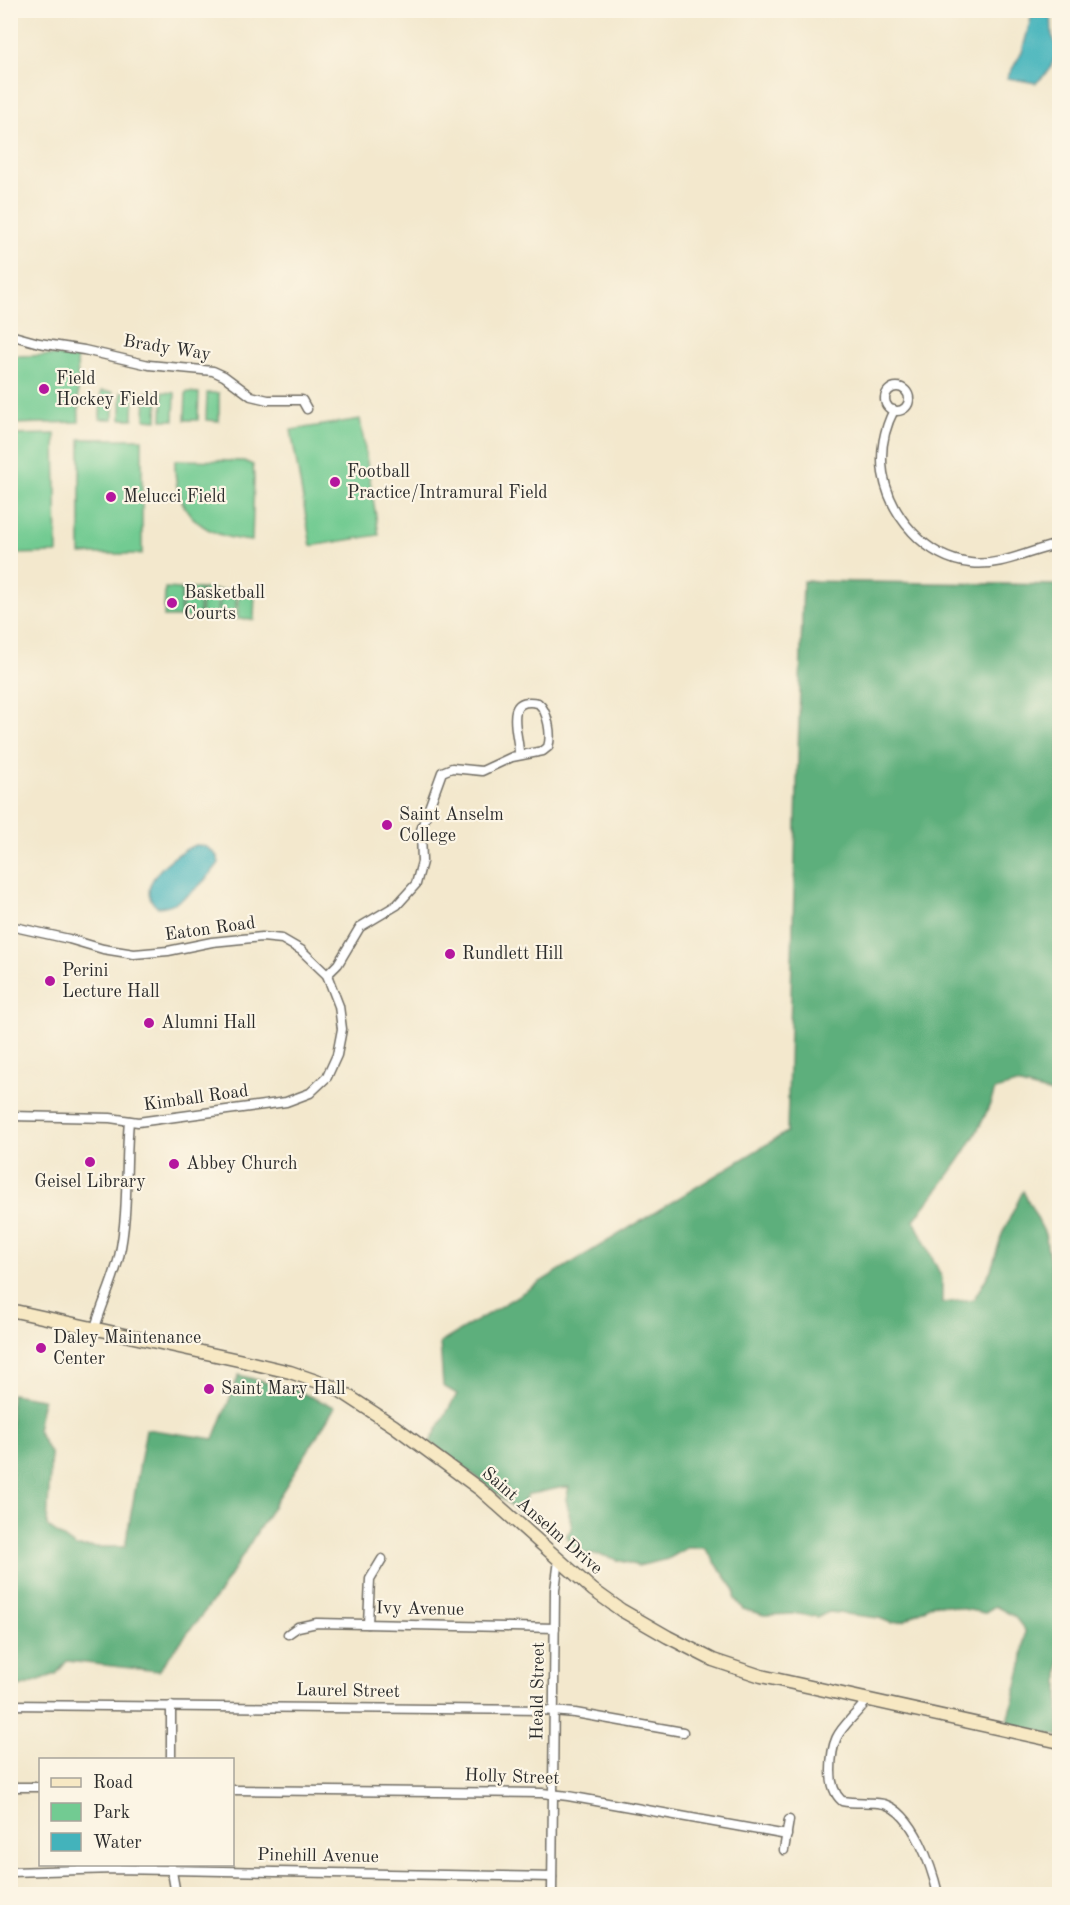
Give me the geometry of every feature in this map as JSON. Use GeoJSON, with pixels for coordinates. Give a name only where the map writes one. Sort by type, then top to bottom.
{"type":"FeatureCollection","features":[{"type":"Feature","properties":{"kind":"street","name":"Brady Way"},"geometry":{"type":"LineString","coordinates":[[10,334],[39,343],[100,353],[149,365],[213,371],[224,376],[251,396],[268,400],[302,399],[307,409]]}},
{"type":"Feature","properties":{"kind":"street"},"geometry":{"type":"LineString","coordinates":[[894,410],[886,429],[883,473],[895,507],[909,528],[922,541],[936,552],[952,559],[979,564],[995,562],[1059,544]]}},
{"type":"Feature","properties":{"kind":"street"},"geometry":{"type":"LineString","coordinates":[[327,975],[338,964],[360,927],[397,905],[416,884],[422,862],[422,830],[442,772],[450,768],[482,771],[519,755],[543,751],[549,745],[550,735],[544,711],[538,703],[526,702],[516,710],[514,717],[519,755]]}},
{"type":"Feature","properties":{"kind":"street","name":"Eaton Road"},"geometry":{"type":"LineString","coordinates":[[10,926],[134,954],[168,951],[209,942],[271,937],[282,939],[301,950],[327,975]]}},
{"type":"Feature","properties":{"kind":"street","name":"Kimball Road"},"geometry":{"type":"LineString","coordinates":[[95,1328],[113,1278],[120,1250],[125,1212],[129,1121],[148,1122],[286,1102],[310,1093],[322,1084],[330,1073],[341,1042],[341,1012],[327,975]]}},
{"type":"Feature","properties":{"kind":"street"},"geometry":{"type":"LineString","coordinates":[[10,1116],[110,1118],[129,1121]]}},
{"type":"Feature","properties":{"kind":"street","name":"Saint Anselm Drive"},"geometry":{"type":"LineString","coordinates":[[10,1310],[281,1370],[336,1388],[394,1426],[481,1490],[593,1590],[621,1610],[713,1660],[761,1676],[1059,1742]]}},
{"type":"Feature","properties":{"kind":"street"},"geometry":{"type":"LineString","coordinates":[[368,1624],[370,1580],[382,1559]]}},
{"type":"Feature","properties":{"kind":"street","name":"Heald Street"},"geometry":{"type":"LineString","coordinates":[[552,1894],[555,1628],[559,1560]]}},
{"type":"Feature","properties":{"kind":"street","name":"Ivy Avenue"},"geometry":{"type":"LineString","coordinates":[[288,1634],[298,1626],[308,1624],[555,1628]]}},
{"type":"Feature","properties":{"kind":"street"},"geometry":{"type":"LineString","coordinates":[[868,1700],[834,1740],[831,1760],[834,1790],[842,1801],[886,1805],[906,1820],[928,1861],[938,1894]]}},
{"type":"Feature","properties":{"kind":"street","name":"Laurel Street"},"geometry":{"type":"LineString","coordinates":[[10,1705],[554,1710],[683,1732]]}},
{"type":"Feature","properties":{"kind":"street"},"geometry":{"type":"LineString","coordinates":[[171,1706],[171,1758]]}},
{"type":"Feature","properties":{"kind":"street"},"geometry":{"type":"LineString","coordinates":[[10,1787],[39,1787]]}},
{"type":"Feature","properties":{"kind":"street","name":"Holly Street"},"geometry":{"type":"LineString","coordinates":[[234,1790],[553,1794],[787,1835]]}},
{"type":"Feature","properties":{"kind":"street"},"geometry":{"type":"LineString","coordinates":[[784,1851],[789,1820]]}},
{"type":"Feature","properties":{"kind":"street"},"geometry":{"type":"LineString","coordinates":[[171,1867],[176,1894]]}},
{"type":"Feature","properties":{"kind":"street","name":"Pinehill Avenue"},"geometry":{"type":"LineString","coordinates":[[10,1872],[171,1867],[552,1877]]}},
{"type":"Feature","properties":{"kind":"green space","name":"Field Hockey Field"},"geometry":{"type":"Polygon","coordinates":[[[77,355],[79,422],[11,424],[11,356],[77,355]]]}},
{"type":"Feature","properties":{"kind":"green space"},"geometry":{"type":"Polygon","coordinates":[[[101,391],[113,392],[113,419],[100,419],[101,391]]]}},
{"type":"Feature","properties":{"kind":"green space"},"geometry":{"type":"Polygon","coordinates":[[[121,392],[134,392],[133,419],[121,419],[121,392]]]}},
{"type":"Feature","properties":{"kind":"green space"},"geometry":{"type":"Polygon","coordinates":[[[146,392],[158,392],[157,420],[145,419],[146,392]]]}},
{"type":"Feature","properties":{"kind":"green space"},"geometry":{"type":"Polygon","coordinates":[[[163,392],[175,393],[174,420],[162,420],[163,392]]]}},
{"type":"Feature","properties":{"kind":"green space"},"geometry":{"type":"Polygon","coordinates":[[[186,392],[199,393],[198,420],[185,420],[186,392]]]}},
{"type":"Feature","properties":{"kind":"green space"},"geometry":{"type":"Polygon","coordinates":[[[207,393],[219,393],[219,421],[206,420],[207,393]]]}},
{"type":"Feature","properties":{"kind":"green space","name":"Football Practice/Intramural Field"},"geometry":{"type":"Polygon","coordinates":[[[360,419],[379,535],[311,546],[291,430],[360,419]]]}},
{"type":"Feature","properties":{"kind":"green space"},"geometry":{"type":"Polygon","coordinates":[[[55,434],[57,553],[11,554],[11,435],[55,434]]]}},
{"type":"Feature","properties":{"kind":"green space","name":"Melucci Field"},"geometry":{"type":"Polygon","coordinates":[[[80,439],[142,439],[142,554],[80,554],[80,439]]]}},
{"type":"Feature","properties":{"kind":"green space"},"geometry":{"type":"Polygon","coordinates":[[[175,460],[244,461],[253,465],[252,541],[219,534],[194,519],[179,494],[175,460]]]}},
{"type":"Feature","properties":{"kind":"green space"},"geometry":{"type":"Polygon","coordinates":[[[803,581],[1059,585],[1059,1095],[1016,1084],[995,1090],[971,1142],[914,1220],[942,1278],[942,1303],[974,1299],[991,1270],[1002,1234],[1023,1191],[1045,1234],[1060,1320],[1059,1736],[1007,1726],[1022,1665],[1025,1630],[1014,1616],[995,1606],[984,1613],[934,1603],[904,1621],[891,1623],[879,1618],[829,1612],[818,1617],[798,1614],[764,1615],[743,1609],[735,1599],[735,1590],[705,1548],[687,1548],[668,1559],[638,1566],[601,1555],[579,1553],[566,1536],[572,1528],[566,1499],[569,1487],[528,1494],[517,1511],[430,1442],[457,1394],[443,1386],[440,1343],[787,1132],[803,581]]]}},
{"type":"Feature","properties":{"kind":"green space","name":"Basketball Courts"},"geometry":{"type":"Polygon","coordinates":[[[165,588],[181,589],[180,617],[164,617],[165,588]]]}},
{"type":"Feature","properties":{"kind":"green space","name":"Basketball Courts"},"geometry":{"type":"Polygon","coordinates":[[[183,589],[200,589],[199,618],[182,617],[183,589]]]}},
{"type":"Feature","properties":{"kind":"green space","name":"Basketball Courts"},"geometry":{"type":"Polygon","coordinates":[[[202,589],[218,590],[217,619],[201,618],[202,589]]]}},
{"type":"Feature","properties":{"kind":"green space","name":"Basketball Courts"},"geometry":{"type":"Polygon","coordinates":[[[220,590],[237,590],[235,619],[219,618],[220,590]]]}},
{"type":"Feature","properties":{"kind":"green space","name":"Basketball Courts"},"geometry":{"type":"Polygon","coordinates":[[[239,590],[255,591],[254,620],[238,619],[239,590]]]}},
{"type":"Feature","properties":{"kind":"green space"},"geometry":{"type":"Polygon","coordinates":[[[239,1375],[297,1391],[335,1407],[219,1593],[158,1671],[67,1661],[56,1674],[11,1690],[11,1394],[43,1399],[37,1430],[51,1455],[47,1526],[76,1547],[125,1547],[146,1429],[214,1439],[239,1375]]]}},
{"type":"Feature","properties":{"kind":"water"},"geometry":{"type":"Polygon","coordinates":[[[1033,11],[1051,11],[1052,35],[1058,50],[1049,71],[1036,83],[1007,78],[1022,52],[1033,11]]]}},
{"type":"Feature","properties":{"kind":"water"},"geometry":{"type":"Polygon","coordinates":[[[195,845],[202,845],[211,850],[219,863],[200,885],[184,898],[166,906],[157,907],[150,898],[149,889],[153,880],[168,862],[195,845]]]}},
{"type":"Feature","properties":{"kind":"place","name":"Field Hockey Field"},"geometry":{"type":"Point","coordinates":[44,389]}},
{"type":"Feature","properties":{"kind":"place","name":"Football Practice/Intramural Field"},"geometry":{"type":"Point","coordinates":[335,482]}},
{"type":"Feature","properties":{"kind":"place","name":"Melucci Field"},"geometry":{"type":"Point","coordinates":[111,497]}},
{"type":"Feature","properties":{"kind":"place","name":"Basketball Courts"},"geometry":{"type":"Point","coordinates":[172,603]}},
{"type":"Feature","properties":{"kind":"place","name":"Saint Anselm College"},"geometry":{"type":"Point","coordinates":[387,825]}},
{"type":"Feature","properties":{"kind":"place","name":"Rundlett Hill"},"geometry":{"type":"Point","coordinates":[450,954]}},
{"type":"Feature","properties":{"kind":"place","name":"Perini Lecture Hall"},"geometry":{"type":"Point","coordinates":[50,981]}},
{"type":"Feature","properties":{"kind":"place","name":"Alumni Hall"},"geometry":{"type":"Point","coordinates":[149,1023]}},
{"type":"Feature","properties":{"kind":"place","name":"Geisel Library"},"geometry":{"type":"Point","coordinates":[90,1162]}},
{"type":"Feature","properties":{"kind":"place","name":"Abbey Church"},"geometry":{"type":"Point","coordinates":[174,1164]}},
{"type":"Feature","properties":{"kind":"place","name":"Daley Maintenance Center"},"geometry":{"type":"Point","coordinates":[41,1348]}},
{"type":"Feature","properties":{"kind":"place","name":"Saint Mary Hall"},"geometry":{"type":"Point","coordinates":[209,1389]}}]}
